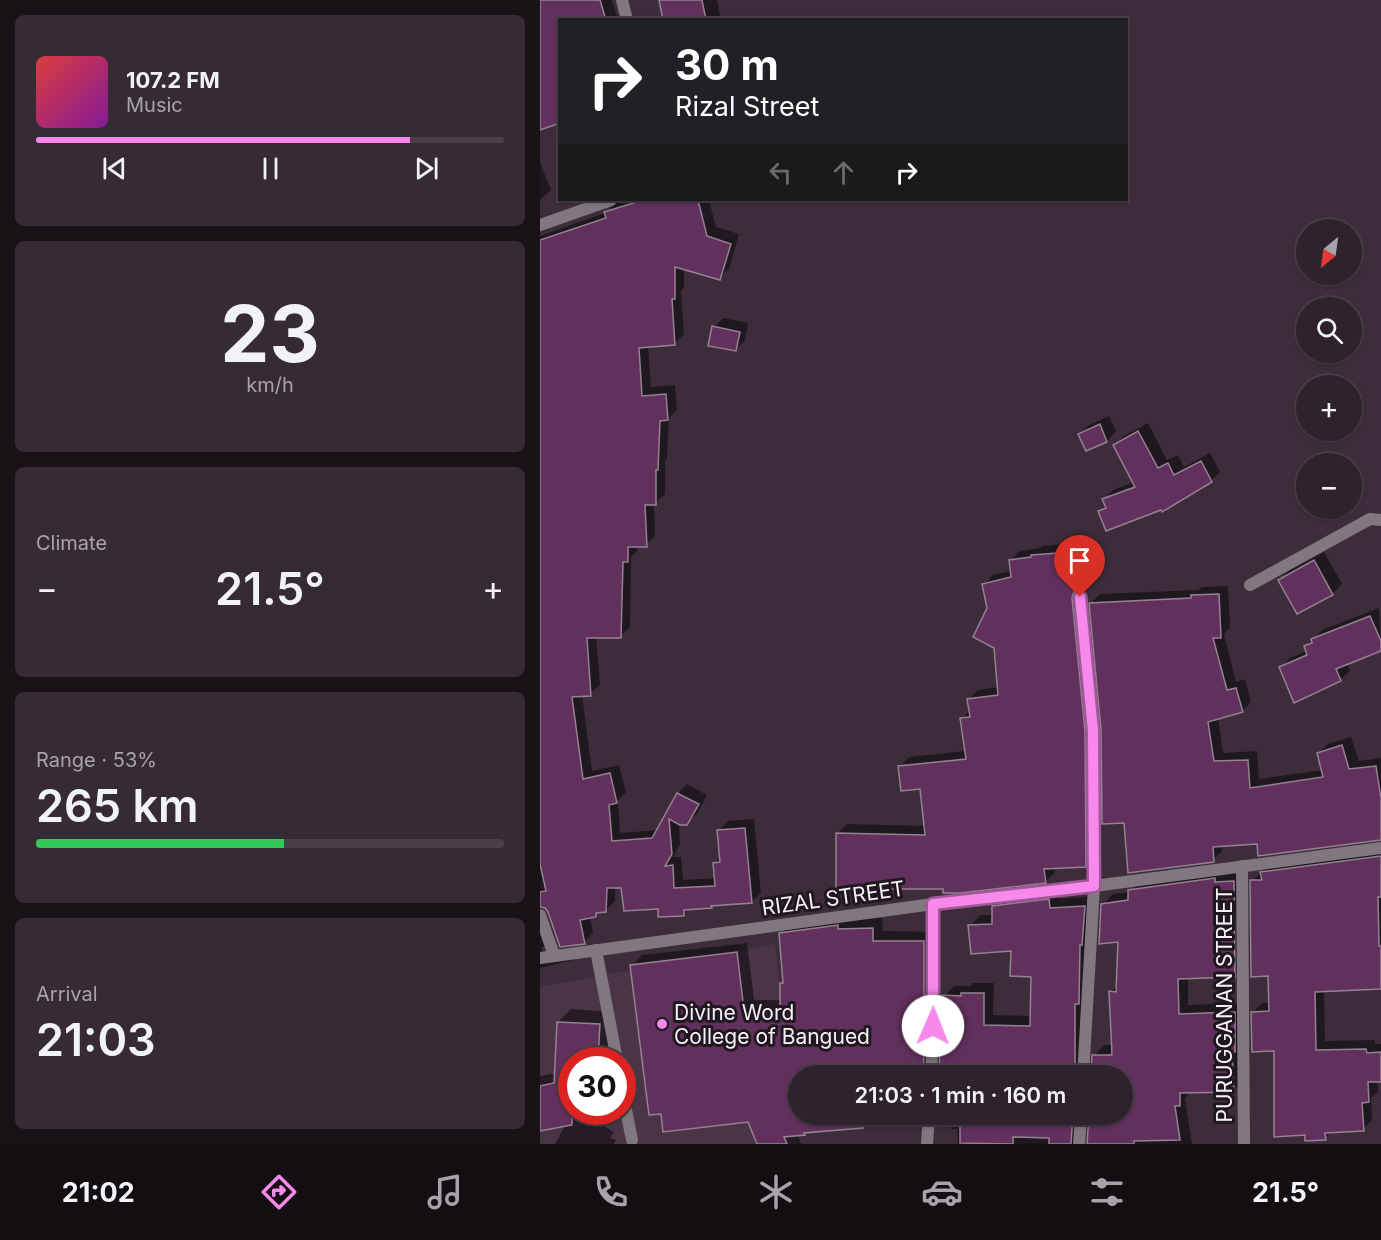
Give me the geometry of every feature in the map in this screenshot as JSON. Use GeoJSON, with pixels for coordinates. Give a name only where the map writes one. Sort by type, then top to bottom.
{"type":"FeatureCollection","features":[{"type":"Feature","properties":{"kind":"street"},"geometry":{"type":"LineString","coordinates":[[622,0],[626,18]]}},
{"type":"Feature","properties":{"kind":"street"},"geometry":{"type":"LineString","coordinates":[[540,225],[608,201]]}},
{"type":"Feature","properties":{"kind":"street"},"geometry":{"type":"LineString","coordinates":[[1251,585],[1370,519],[1381,520]]}},
{"type":"Feature","properties":{"kind":"street"},"geometry":{"type":"LineString","coordinates":[[1080,597],[1093,731],[1094,886],[1084,1065]]}},
{"type":"Feature","properties":{"kind":"street","name":"RIZAL STREET"},"geometry":{"type":"LineString","coordinates":[[540,958],[933,904],[1094,886],[1381,848]]}},
{"type":"Feature","properties":{"kind":"street","name":"PURUGGANAN STREET"},"geometry":{"type":"LineString","coordinates":[[1242,866],[1244,1144]]}},
{"type":"Feature","properties":{"kind":"street"},"geometry":{"type":"LineString","coordinates":[[931,1065],[934,1009],[933,904]]}},
{"type":"Feature","properties":{"kind":"street"},"geometry":{"type":"LineString","coordinates":[[540,915],[554,955]]}},
{"type":"Feature","properties":{"kind":"street"},"geometry":{"type":"LineString","coordinates":[[596,950],[615,1047]]}},
{"type":"Feature","properties":{"kind":"street"},"geometry":{"type":"LineString","coordinates":[[629,1125],[632,1140]]}},
{"type":"Feature","properties":{"kind":"street"},"geometry":{"type":"LineString","coordinates":[[927,1144],[928,1125]]}},
{"type":"Feature","properties":{"kind":"street"},"geometry":{"type":"LineString","coordinates":[[1079,1144],[1080,1125]]}},
{"type":"Feature","properties":{"kind":"shaded area","name":"Divine Word College of Bangued"},"geometry":{"type":"Polygon","coordinates":[[[775,944],[788,1065],[788,1125],[795,1125],[797,1144],[540,1144],[540,987],[775,944]]]}},
{"type":"Feature","properties":{"kind":"building"},"geometry":{"type":"Polygon","coordinates":[[[540,0],[600,0],[605,18],[558,18],[558,124],[540,130],[540,0]]]}},
{"type":"Feature","properties":{"kind":"building"},"geometry":{"type":"Polygon","coordinates":[[[659,0],[702,0],[706,18],[663,18],[659,0]]]}},
{"type":"Feature","properties":{"kind":"building"},"geometry":{"type":"Polygon","coordinates":[[[640,201],[698,201],[707,236],[731,244],[720,280],[675,267],[675,299],[672,299],[675,345],[639,348],[642,396],[666,394],[668,420],[660,421],[656,505],[645,505],[647,547],[628,547],[628,562],[623,562],[621,638],[587,638],[591,696],[572,697],[583,779],[610,773],[617,803],[609,805],[612,841],[652,838],[677,793],[699,804],[687,825],[680,825],[669,819],[672,854],[665,866],[673,865],[674,888],[715,886],[713,863],[720,862],[717,830],[745,828],[752,903],[684,910],[684,916],[658,917],[658,909],[624,911],[621,888],[607,888],[606,912],[596,913],[596,917],[580,920],[585,944],[560,947],[548,912],[545,908],[540,907],[540,892],[546,891],[540,864],[540,240],[606,218],[604,212],[640,201]]]}},
{"type":"Feature","properties":{"kind":"building"},"geometry":{"type":"Polygon","coordinates":[[[712,326],[740,332],[736,351],[708,346],[712,326]]]}},
{"type":"Feature","properties":{"kind":"building"},"geometry":{"type":"Polygon","coordinates":[[[1100,424],[1107,442],[1086,451],[1078,434],[1100,424]]]}},
{"type":"Feature","properties":{"kind":"building"},"geometry":{"type":"Polygon","coordinates":[[[1138,431],[1158,468],[1168,463],[1174,475],[1201,461],[1212,482],[1162,512],[1161,510],[1106,531],[1098,511],[1106,508],[1102,499],[1135,487],[1113,445],[1138,431]]]}},
{"type":"Feature","properties":{"kind":"building"},"geometry":{"type":"Polygon","coordinates":[[[1071,552],[1074,591],[1072,598],[1085,731],[1086,867],[1044,869],[1046,883],[960,893],[943,893],[943,889],[836,889],[836,833],[925,835],[920,789],[901,791],[898,766],[966,759],[960,718],[970,717],[967,699],[998,695],[994,648],[973,637],[987,608],[982,584],[1011,577],[1009,560],[1031,557],[1031,555],[1071,552]]]}},
{"type":"Feature","properties":{"kind":"building"},"geometry":{"type":"Polygon","coordinates":[[[1314,560],[1333,595],[1297,614],[1278,580],[1314,560]]]}},
{"type":"Feature","properties":{"kind":"building"},"geometry":{"type":"Polygon","coordinates":[[[1219,594],[1221,638],[1213,638],[1227,690],[1236,688],[1243,712],[1208,722],[1214,761],[1248,760],[1250,788],[1323,777],[1317,753],[1342,745],[1349,769],[1376,766],[1381,799],[1381,840],[1258,856],[1257,844],[1213,847],[1214,862],[1128,873],[1124,823],[1102,824],[1101,730],[1089,603],[1191,598],[1191,595],[1219,594]]]}},
{"type":"Feature","properties":{"kind":"building"},"geometry":{"type":"Polygon","coordinates":[[[1370,616],[1381,641],[1381,651],[1336,669],[1341,681],[1294,703],[1279,667],[1307,655],[1304,646],[1312,643],[1311,639],[1370,616]]]}},
{"type":"Feature","properties":{"kind":"building"},"geometry":{"type":"Polygon","coordinates":[[[1381,856],[1381,897],[1378,897],[1381,989],[1315,992],[1316,1050],[1366,1049],[1367,1053],[1381,1052],[1381,1082],[1368,1082],[1369,1102],[1362,1103],[1364,1131],[1325,1133],[1326,1140],[1305,1141],[1305,1135],[1274,1137],[1274,1051],[1252,1052],[1251,1012],[1269,1011],[1268,976],[1251,977],[1250,880],[1262,880],[1260,872],[1381,856]]]}},
{"type":"Feature","properties":{"kind":"building"},"geometry":{"type":"Polygon","coordinates":[[[1215,878],[1215,882],[1234,881],[1235,977],[1178,979],[1179,1014],[1235,1012],[1235,1052],[1232,1052],[1234,1092],[1180,1093],[1180,1106],[1175,1106],[1180,1140],[1134,1141],[1134,1144],[1087,1144],[1088,1125],[1133,1125],[1133,1065],[1092,1065],[1092,1055],[1112,1055],[1109,991],[1116,992],[1118,942],[1099,944],[1101,904],[1128,900],[1128,890],[1215,878]]]}},
{"type":"Feature","properties":{"kind":"building"},"geometry":{"type":"Polygon","coordinates":[[[1049,899],[1050,908],[1085,906],[1082,945],[1080,945],[1079,1004],[1075,1004],[1075,1065],[939,1065],[942,995],[961,996],[961,993],[984,993],[984,1025],[1030,1026],[1031,977],[1010,976],[1011,951],[971,954],[968,925],[992,924],[992,906],[1049,899]]]}},
{"type":"Feature","properties":{"kind":"building"},"geometry":{"type":"Polygon","coordinates":[[[838,925],[838,929],[873,928],[873,941],[924,941],[926,1009],[923,1065],[788,1065],[788,1125],[863,1125],[863,1128],[784,1137],[787,1144],[757,1144],[748,1122],[663,1132],[661,1114],[649,1115],[630,965],[737,952],[744,1010],[780,1010],[780,983],[783,983],[779,933],[838,925]]]}},
{"type":"Feature","properties":{"kind":"building"},"geometry":{"type":"Polygon","coordinates":[[[557,1022],[600,1024],[599,1047],[558,1047],[558,1125],[572,1125],[540,1131],[540,1086],[554,1083],[557,1022]]]}},
{"type":"Feature","properties":{"kind":"building"},"geometry":{"type":"Polygon","coordinates":[[[960,1125],[1072,1125],[1071,1144],[1049,1144],[1049,1138],[1013,1137],[1013,1144],[960,1143],[960,1125]]]}},
{"type":"Feature","properties":{"kind":"place","name":"Divine Word College of Bangued"},"geometry":{"type":"Point","coordinates":[662,1024]}},
{"type":"Feature","properties":{"kind":"route"},"geometry":{"type":"LineString","coordinates":[[933,1026],[933,904],[1094,886],[1093,731],[1080,597]]}}]}
